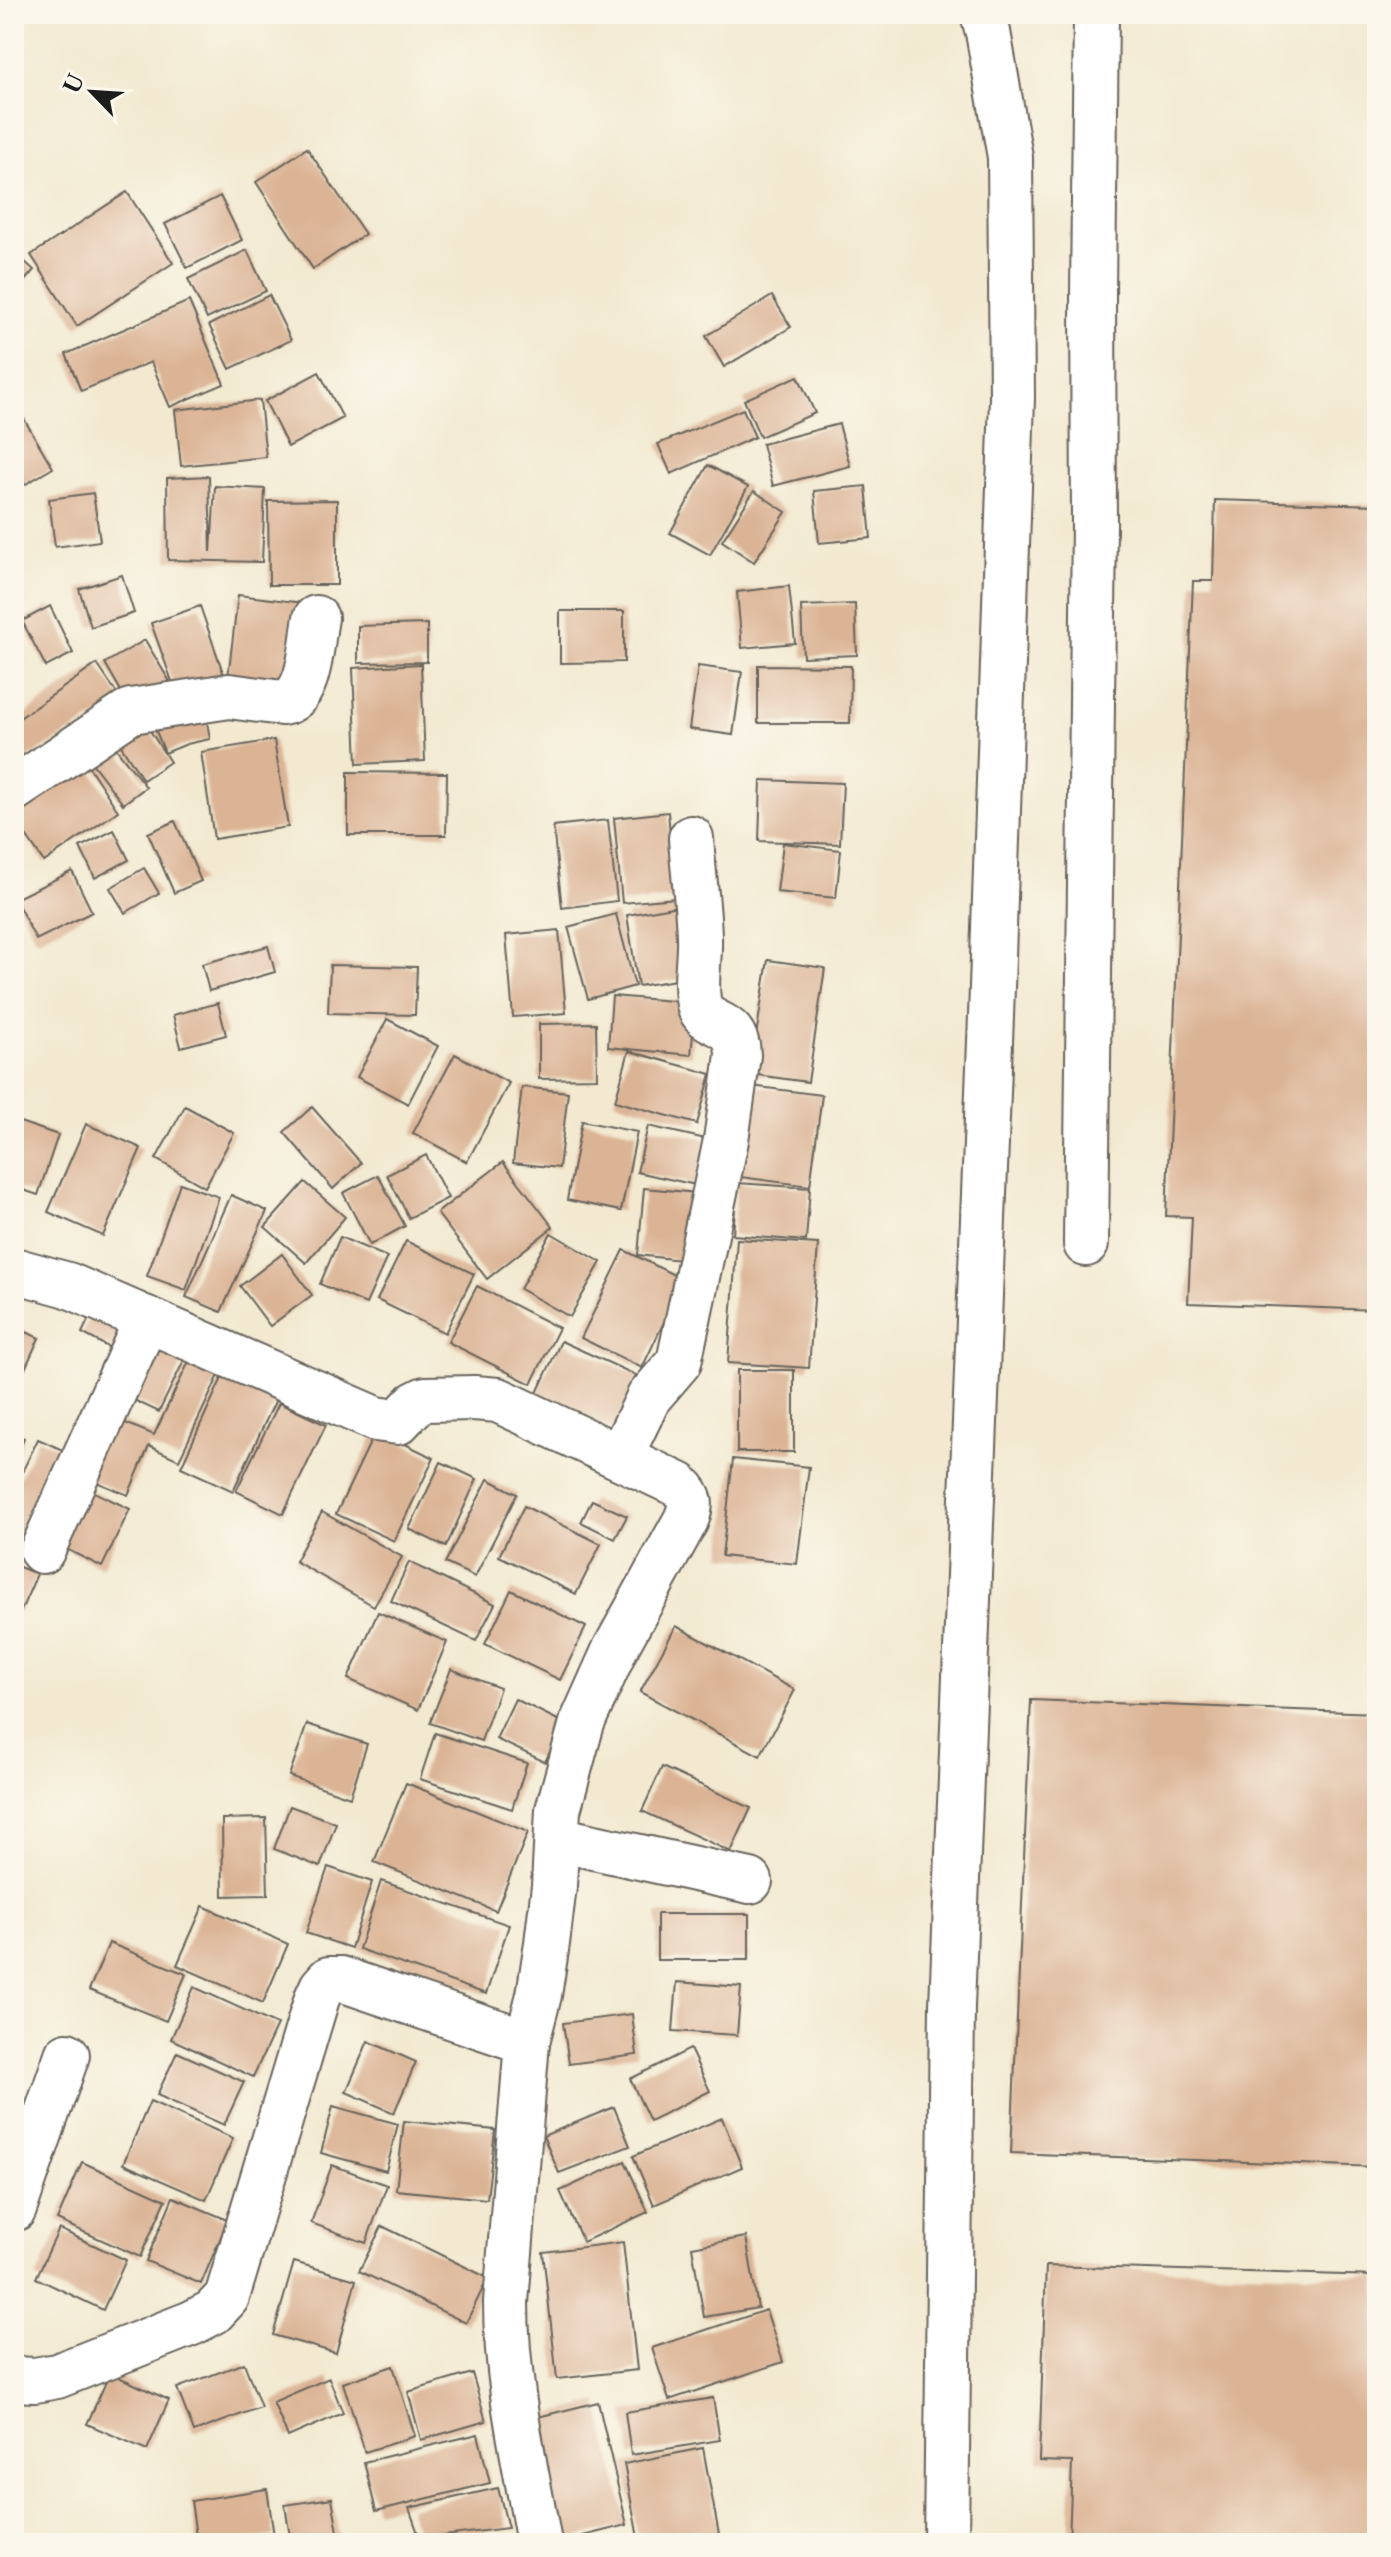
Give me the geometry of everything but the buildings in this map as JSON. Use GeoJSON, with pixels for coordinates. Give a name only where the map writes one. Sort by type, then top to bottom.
{"type":"FeatureCollection","features":[{"type":"Feature","properties":{"kind":"street"},"geometry":{"type":"LineString","coordinates":[[946,2543],[952,2006],[1012,398],[1010,157],[983,14]]}},
{"type":"Feature","properties":{"kind":"street"},"geometry":{"type":"LineString","coordinates":[[1086,1244],[1096,14]]}},
{"type":"Feature","properties":{"kind":"street"},"geometry":{"type":"LineString","coordinates":[[14,789],[131,711],[229,696],[290,702],[303,687],[316,618]]}},
{"type":"Feature","properties":{"kind":"street"},"geometry":{"type":"LineString","coordinates":[[620,1457],[649,1397],[679,1362],[726,1140],[738,1055],[732,1033],[726,1026],[704,1016],[699,1008],[696,992],[699,941],[691,838]]}},
{"type":"Feature","properties":{"kind":"street"},"geometry":{"type":"LineString","coordinates":[[14,1270],[68,1285],[376,1419],[398,1422],[415,1404],[434,1398],[498,1400],[679,1485],[691,1500],[691,1509],[615,1649],[582,1723],[558,1810],[547,1943],[539,1995],[527,2042],[506,2302],[510,2376],[539,2543]]}},
{"type":"Feature","properties":{"kind":"street"},"geometry":{"type":"LineString","coordinates":[[42,1551],[147,1319]]}},
{"type":"Feature","properties":{"kind":"street"},"geometry":{"type":"LineString","coordinates":[[557,1839],[750,1881]]}},
{"type":"Feature","properties":{"kind":"street"},"geometry":{"type":"LineString","coordinates":[[14,2379],[35,2380],[57,2376],[192,2323],[213,2312],[227,2297],[317,1998],[329,1979],[341,1979],[527,2042]]}},
{"type":"Feature","properties":{"kind":"street"},"geometry":{"type":"LineString","coordinates":[[14,2209],[67,2055]]}}]}
